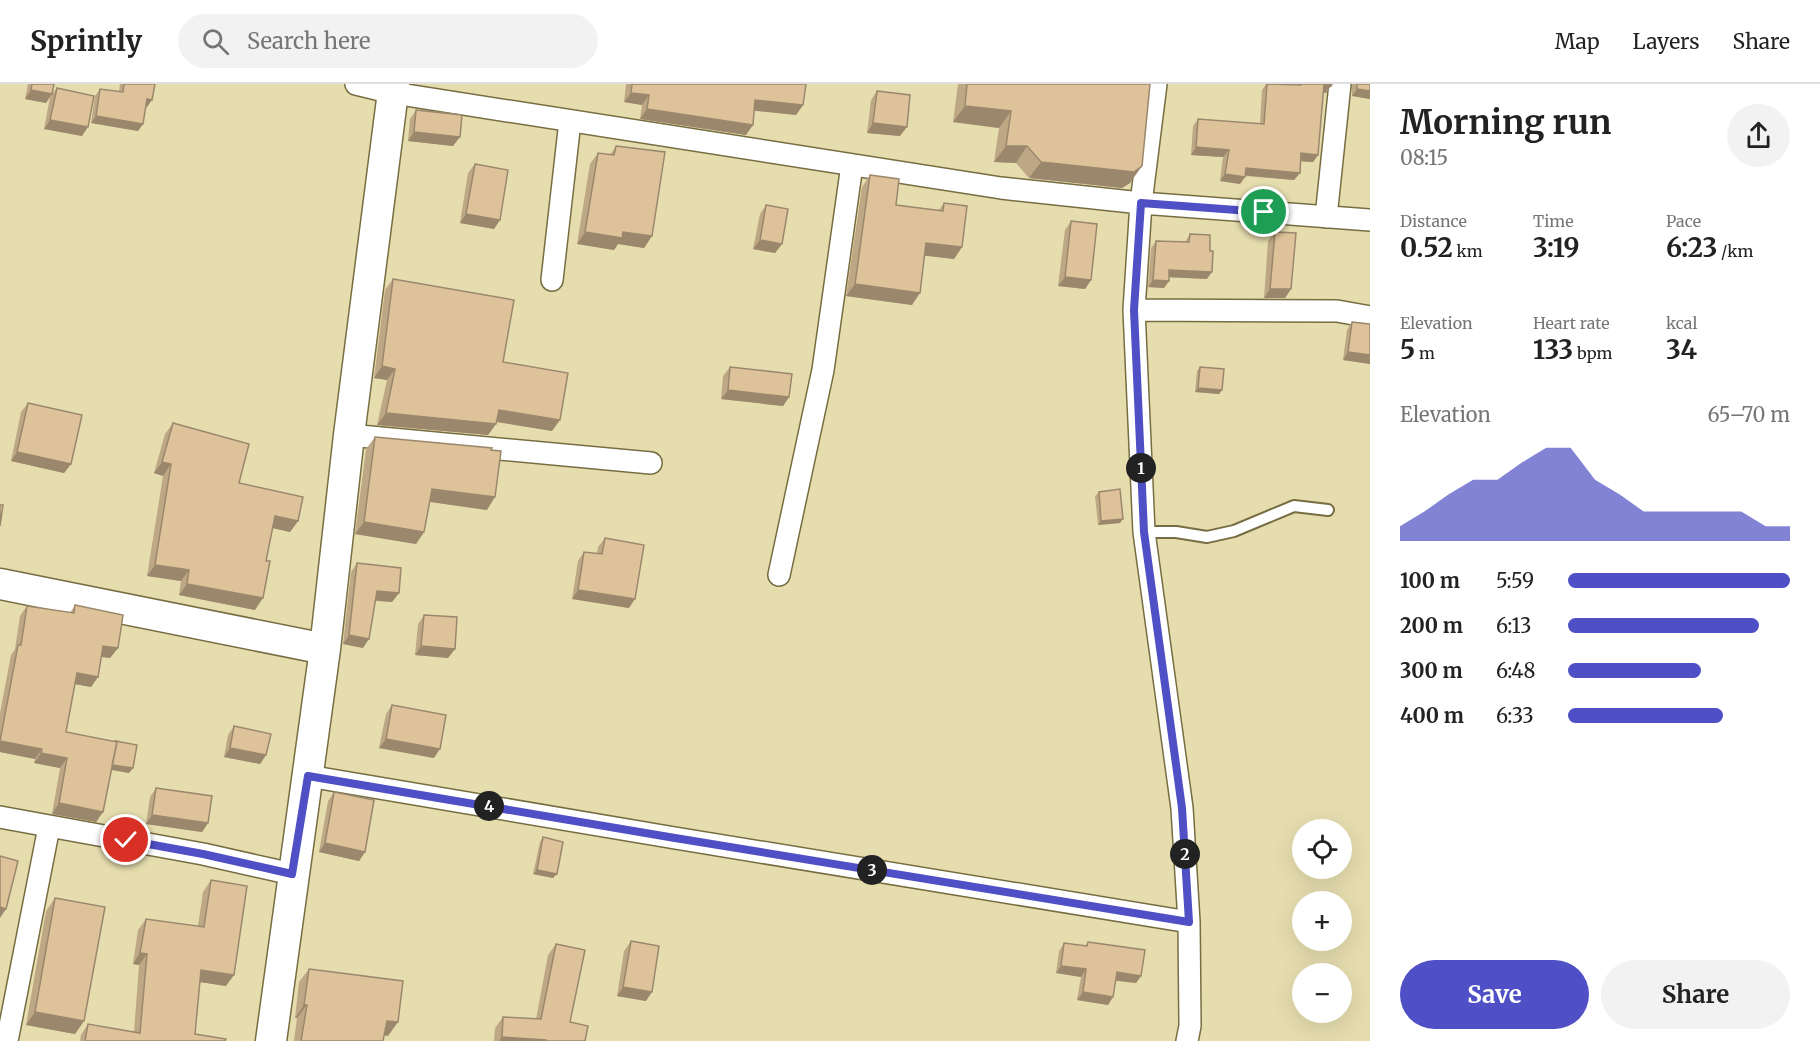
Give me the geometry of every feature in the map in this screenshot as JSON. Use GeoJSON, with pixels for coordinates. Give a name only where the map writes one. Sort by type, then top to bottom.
{"type":"FeatureCollection","features":[{"type":"Feature","properties":{"kind":"street"},"geometry":{"type":"LineString","coordinates":[[356,84],[394,88],[570,121],[1001,188],[1141,203],[1370,220]]}},
{"type":"Feature","properties":{"kind":"street"},"geometry":{"type":"LineString","coordinates":[[1156,84],[1141,203],[1134,310],[1144,532],[1182,808],[1189,922],[1190,1026],[1187,1041]]}},
{"type":"Feature","properties":{"kind":"street"},"geometry":{"type":"LineString","coordinates":[[1326,217],[1340,84]]}},
{"type":"Feature","properties":{"kind":"street"},"geometry":{"type":"LineString","coordinates":[[271,1041],[292,874],[325,649],[394,88]]}},
{"type":"Feature","properties":{"kind":"street"},"geometry":{"type":"LineString","coordinates":[[552,280],[570,121]]}},
{"type":"Feature","properties":{"kind":"street"},"geometry":{"type":"LineString","coordinates":[[779,575],[823,370],[852,165]]}},
{"type":"Feature","properties":{"kind":"street"},"geometry":{"type":"LineString","coordinates":[[1134,310],[1337,311],[1370,317]]}},
{"type":"Feature","properties":{"kind":"street"},"geometry":{"type":"LineString","coordinates":[[350,435],[651,463]]}},
{"type":"Feature","properties":{"kind":"street"},"geometry":{"type":"LineString","coordinates":[[0,584],[325,649]]}},
{"type":"Feature","properties":{"kind":"street"},"geometry":{"type":"LineString","coordinates":[[308,776],[1189,922]]}},
{"type":"Feature","properties":{"kind":"street"},"geometry":{"type":"LineString","coordinates":[[0,817],[203,854],[292,874]]}},
{"type":"Feature","properties":{"kind":"street"},"geometry":{"type":"LineString","coordinates":[[7,1041],[49,827]]}},
{"type":"Feature","properties":{"kind":"lane"},"geometry":{"type":"LineString","coordinates":[[1144,532],[1176,532],[1207,537],[1234,531],[1294,506],[1328,510]]}},
{"type":"Feature","properties":{"kind":"building"},"geometry":{"type":"Polygon","coordinates":[[[32,84],[54,84],[52,94],[31,90],[32,84]]]}},
{"type":"Feature","properties":{"kind":"building"},"geometry":{"type":"Polygon","coordinates":[[[124,84],[155,84],[152,100],[147,99],[143,124],[96,116],[100,89],[123,92],[124,84]]]}},
{"type":"Feature","properties":{"kind":"building"},"geometry":{"type":"Polygon","coordinates":[[[632,84],[806,84],[803,105],[755,100],[753,125],[647,109],[649,95],[631,93],[632,84]]]}},
{"type":"Feature","properties":{"kind":"building"},"geometry":{"type":"Polygon","coordinates":[[[967,84],[1150,84],[1142,166],[1134,172],[1041,162],[1027,146],[1006,146],[1011,111],[965,106],[967,84]]]}},
{"type":"Feature","properties":{"kind":"building"},"geometry":{"type":"Polygon","coordinates":[[[1267,84],[1324,84],[1318,155],[1301,153],[1300,173],[1246,168],[1245,177],[1225,174],[1229,150],[1196,147],[1198,119],[1264,124],[1267,84]]]}},
{"type":"Feature","properties":{"kind":"building"},"geometry":{"type":"Polygon","coordinates":[[[1357,84],[1370,84],[1370,91],[1357,89],[1357,84]]]}},
{"type":"Feature","properties":{"kind":"building"},"geometry":{"type":"Polygon","coordinates":[[[57,88],[94,96],[88,127],[50,120],[57,88]]]}},
{"type":"Feature","properties":{"kind":"building"},"geometry":{"type":"Polygon","coordinates":[[[877,91],[910,95],[907,127],[873,123],[877,91]]]}},
{"type":"Feature","properties":{"kind":"building"},"geometry":{"type":"Polygon","coordinates":[[[416,110],[462,115],[460,137],[414,132],[416,110]]]}},
{"type":"Feature","properties":{"kind":"building"},"geometry":{"type":"Polygon","coordinates":[[[616,146],[665,152],[652,236],[623,232],[622,238],[585,232],[598,153],[614,155],[616,146]]]}},
{"type":"Feature","properties":{"kind":"building"},"geometry":{"type":"Polygon","coordinates":[[[475,164],[508,170],[500,220],[466,214],[475,164]]]}},
{"type":"Feature","properties":{"kind":"building"},"geometry":{"type":"Polygon","coordinates":[[[870,175],[899,179],[896,205],[943,211],[944,203],[967,206],[962,247],[926,243],[920,293],[855,284],[870,175]]]}},
{"type":"Feature","properties":{"kind":"building"},"geometry":{"type":"Polygon","coordinates":[[[766,205],[788,209],[782,244],[760,240],[766,205]]]}},
{"type":"Feature","properties":{"kind":"building"},"geometry":{"type":"Polygon","coordinates":[[[1071,221],[1097,224],[1091,280],[1065,277],[1071,221]]]}},
{"type":"Feature","properties":{"kind":"building"},"geometry":{"type":"Polygon","coordinates":[[[1275,232],[1296,233],[1291,289],[1270,289],[1275,232]]]}},
{"type":"Feature","properties":{"kind":"building"},"geometry":{"type":"Polygon","coordinates":[[[1190,234],[1210,235],[1210,251],[1213,251],[1212,272],[1169,270],[1169,281],[1153,280],[1156,241],[1189,242],[1190,234]]]}},
{"type":"Feature","properties":{"kind":"building"},"geometry":{"type":"Polygon","coordinates":[[[393,279],[514,300],[503,362],[568,373],[560,420],[499,410],[496,424],[386,413],[395,369],[382,366],[393,279]]]}},
{"type":"Feature","properties":{"kind":"building"},"geometry":{"type":"Polygon","coordinates":[[[1352,322],[1370,324],[1370,355],[1348,352],[1352,322]]]}},
{"type":"Feature","properties":{"kind":"building"},"geometry":{"type":"Polygon","coordinates":[[[730,367],[792,374],[789,397],[728,390],[730,367]]]}},
{"type":"Feature","properties":{"kind":"building"},"geometry":{"type":"Polygon","coordinates":[[[1200,367],[1224,369],[1222,390],[1198,388],[1200,367]]]}},
{"type":"Feature","properties":{"kind":"building"},"geometry":{"type":"Polygon","coordinates":[[[28,403],[82,415],[71,464],[17,452],[28,403]]]}},
{"type":"Feature","properties":{"kind":"building"},"geometry":{"type":"Polygon","coordinates":[[[173,423],[249,444],[239,483],[303,497],[298,521],[275,516],[266,561],[270,561],[263,598],[187,584],[189,570],[155,565],[171,464],[162,462],[173,423]]]}},
{"type":"Feature","properties":{"kind":"building"},"geometry":{"type":"Polygon","coordinates":[[[375,437],[492,448],[491,450],[501,451],[495,497],[432,489],[424,532],[364,522],[375,437]]]}},
{"type":"Feature","properties":{"kind":"building"},"geometry":{"type":"Polygon","coordinates":[[[1120,489],[1123,519],[1101,521],[1099,492],[1120,489]]]}},
{"type":"Feature","properties":{"kind":"building"},"geometry":{"type":"Polygon","coordinates":[[[0,505],[3,505],[0,526],[0,505]]]}},
{"type":"Feature","properties":{"kind":"building"},"geometry":{"type":"Polygon","coordinates":[[[605,538],[644,545],[635,599],[578,590],[584,552],[602,554],[605,538]]]}},
{"type":"Feature","properties":{"kind":"building"},"geometry":{"type":"Polygon","coordinates":[[[357,563],[401,568],[399,593],[377,591],[369,639],[349,635],[357,563]]]}},
{"type":"Feature","properties":{"kind":"building"},"geometry":{"type":"Polygon","coordinates":[[[75,605],[123,615],[118,648],[103,646],[98,677],[77,673],[66,732],[117,742],[103,812],[59,803],[67,758],[41,753],[42,749],[0,741],[27,606],[74,613],[75,605]]]}},
{"type":"Feature","properties":{"kind":"building"},"geometry":{"type":"Polygon","coordinates":[[[424,615],[457,617],[455,649],[421,646],[424,615]]]}},
{"type":"Feature","properties":{"kind":"building"},"geometry":{"type":"Polygon","coordinates":[[[392,705],[446,715],[440,749],[386,739],[392,705]]]}},
{"type":"Feature","properties":{"kind":"building"},"geometry":{"type":"Polygon","coordinates":[[[234,726],[271,734],[266,755],[230,748],[234,726]]]}},
{"type":"Feature","properties":{"kind":"building"},"geometry":{"type":"Polygon","coordinates":[[[116,741],[137,745],[133,768],[112,765],[116,741]]]}},
{"type":"Feature","properties":{"kind":"building"},"geometry":{"type":"Polygon","coordinates":[[[156,788],[212,796],[208,823],[152,815],[156,788]]]}},
{"type":"Feature","properties":{"kind":"building"},"geometry":{"type":"Polygon","coordinates":[[[334,792],[374,800],[365,852],[325,843],[334,792]]]}},
{"type":"Feature","properties":{"kind":"building"},"geometry":{"type":"Polygon","coordinates":[[[543,837],[563,842],[557,874],[537,870],[543,837]]]}},
{"type":"Feature","properties":{"kind":"building"},"geometry":{"type":"Polygon","coordinates":[[[0,856],[18,861],[6,909],[0,907],[0,856]]]}},
{"type":"Feature","properties":{"kind":"building"},"geometry":{"type":"Polygon","coordinates":[[[211,880],[247,886],[234,975],[201,970],[195,1034],[226,1039],[225,1041],[85,1041],[88,1024],[140,1033],[147,954],[140,953],[146,919],[204,927],[211,880]]]}},
{"type":"Feature","properties":{"kind":"building"},"geometry":{"type":"Polygon","coordinates":[[[55,898],[105,907],[84,1021],[35,1012],[55,898]]]}},
{"type":"Feature","properties":{"kind":"building"},"geometry":{"type":"Polygon","coordinates":[[[631,941],[659,946],[652,992],[623,987],[631,941]]]}},
{"type":"Feature","properties":{"kind":"building"},"geometry":{"type":"Polygon","coordinates":[[[1088,942],[1145,950],[1141,976],[1117,972],[1113,997],[1083,992],[1086,969],[1061,966],[1064,943],[1087,946],[1088,942]]]}},
{"type":"Feature","properties":{"kind":"building"},"geometry":{"type":"Polygon","coordinates":[[[556,944],[585,950],[570,1022],[588,1026],[585,1041],[546,1041],[502,1037],[503,1017],[541,1019],[556,944]]]}},
{"type":"Feature","properties":{"kind":"building"},"geometry":{"type":"Polygon","coordinates":[[[309,969],[403,981],[398,1022],[387,1021],[383,1041],[301,1041],[307,1005],[304,1005],[309,969]]]}},
{"type":"Feature","properties":{"kind":"route"},"geometry":{"type":"LineString","coordinates":[[126,840],[292,874],[308,776],[1189,922],[1182,808],[1144,532],[1134,310],[1141,203],[1264,212]]}}]}
